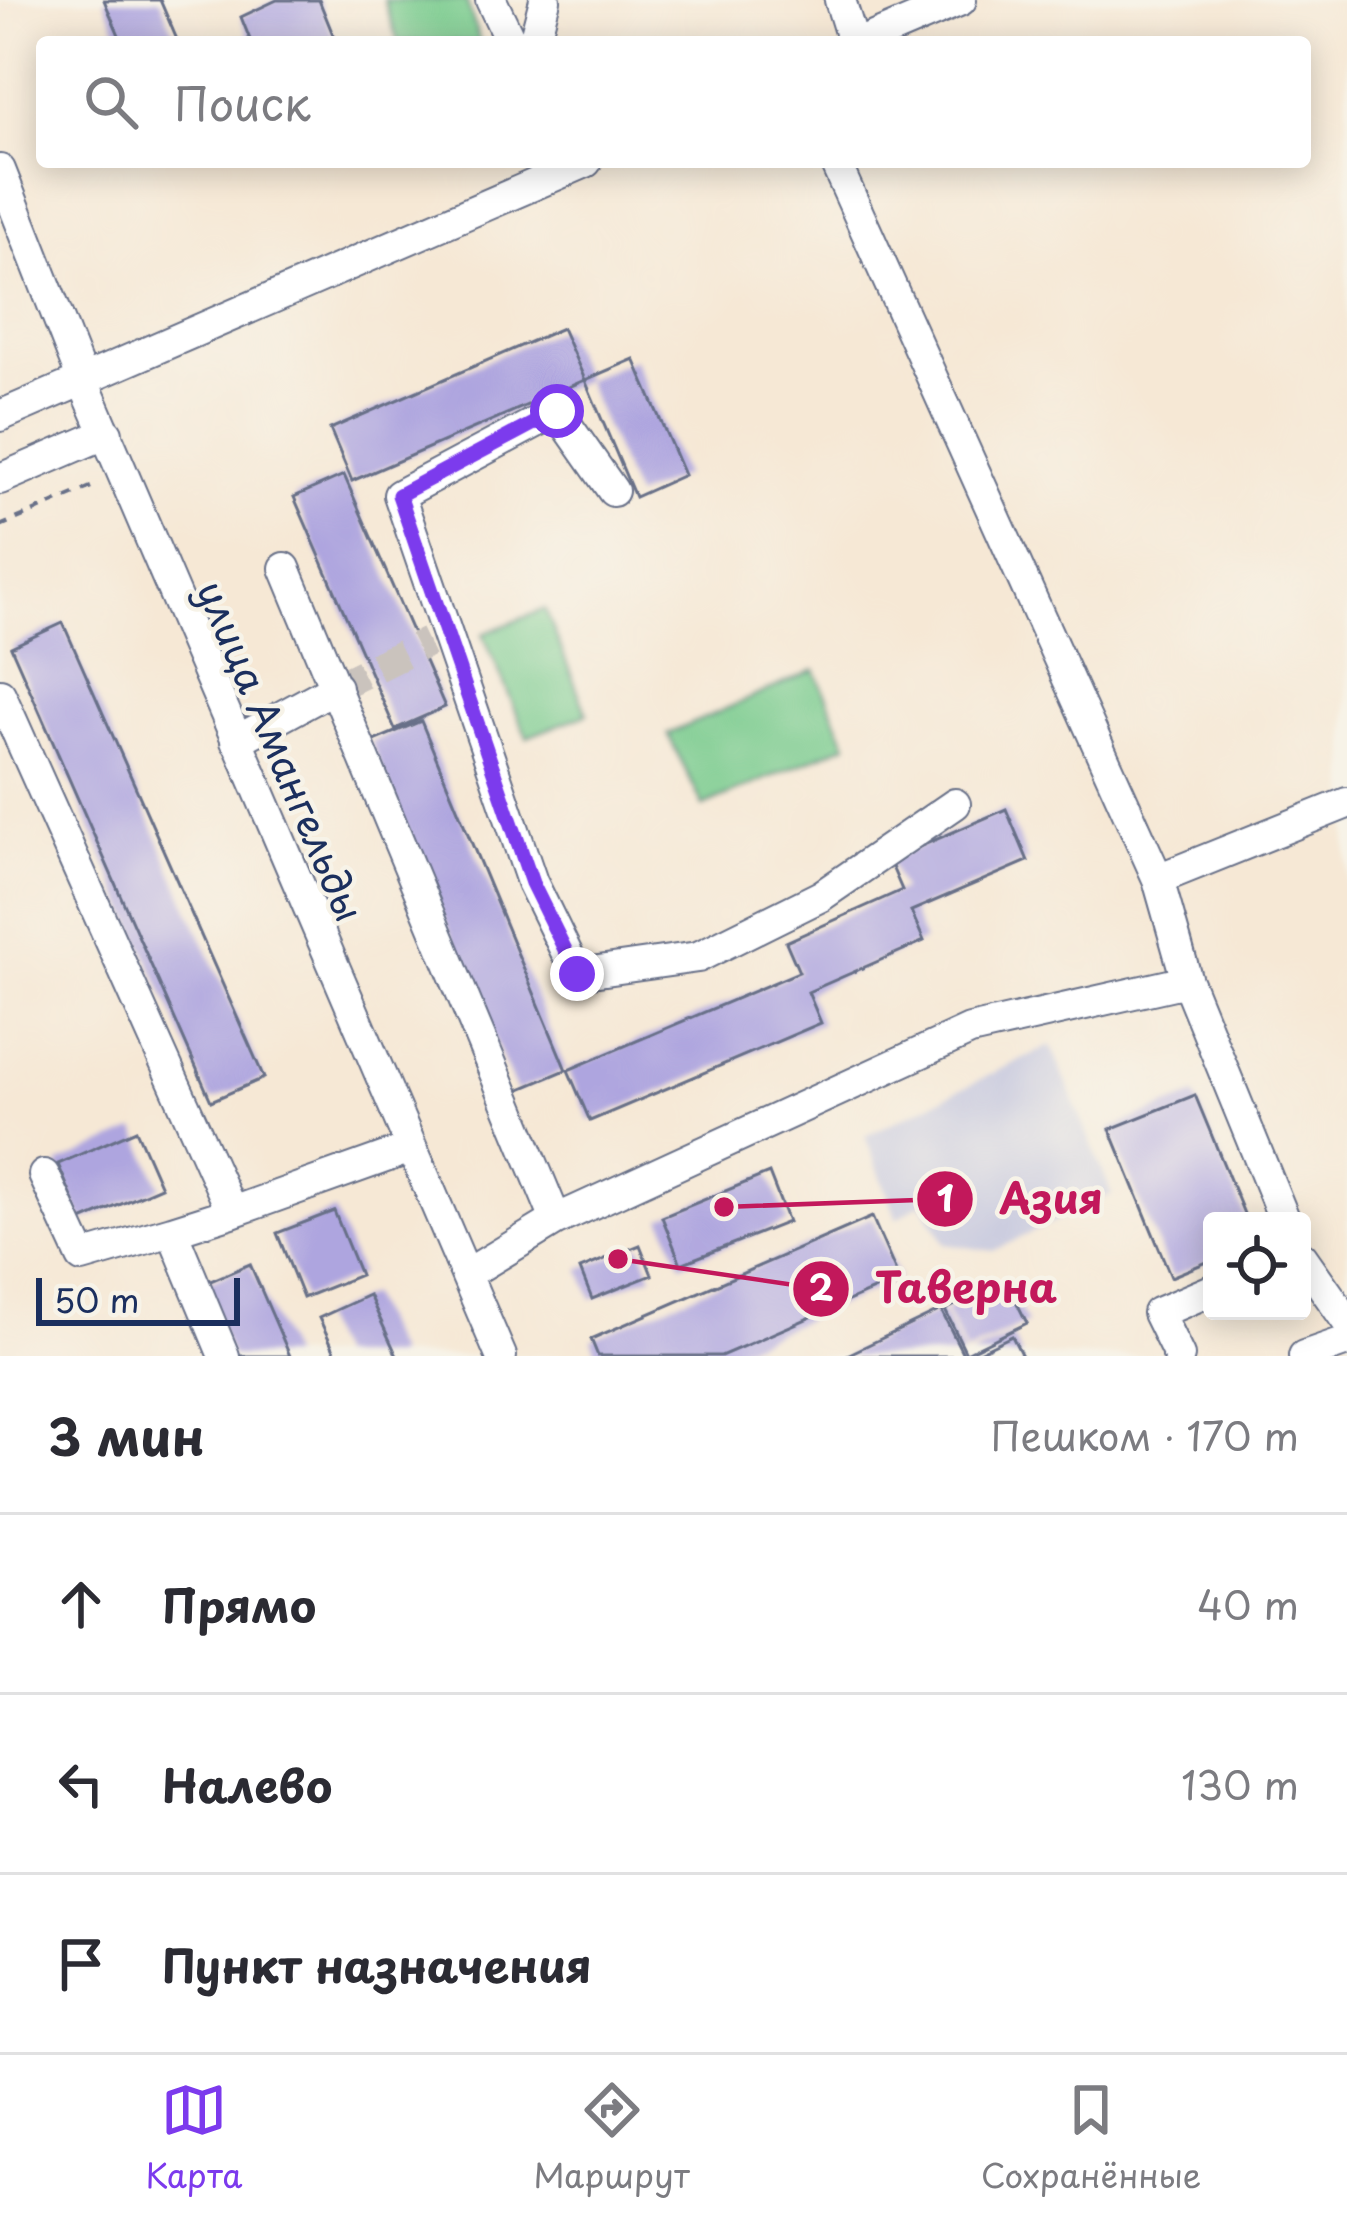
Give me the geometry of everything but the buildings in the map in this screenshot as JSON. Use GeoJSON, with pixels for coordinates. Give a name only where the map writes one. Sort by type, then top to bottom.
{"type":"FeatureCollection","features":[{"type":"Feature","properties":{"kind":"street"},"geometry":{"type":"LineString","coordinates":[[491,0],[508,36]]}},
{"type":"Feature","properties":{"kind":"street"},"geometry":{"type":"LineString","coordinates":[[535,36],[545,0]]}},
{"type":"Feature","properties":{"kind":"street"},"geometry":{"type":"LineString","coordinates":[[840,0],[855,36]]}},
{"type":"Feature","properties":{"kind":"street"},"geometry":{"type":"LineString","coordinates":[[872,36],[961,0]]}},
{"type":"Feature","properties":{"kind":"street"},"geometry":{"type":"LineString","coordinates":[[0,416],[561,168]]}},
{"type":"Feature","properties":{"kind":"street"},"geometry":{"type":"LineString","coordinates":[[838,168],[1158,879],[1187,981],[1282,1212]]}},
{"type":"Feature","properties":{"kind":"street","name":"улица Амангельды"},"geometry":{"type":"LineString","coordinates":[[0,170],[83,381],[408,1149],[501,1356]]}},
{"type":"Feature","properties":{"kind":"street"},"geometry":{"type":"LineString","coordinates":[[613,491],[557,411],[399,495],[436,637],[532,883],[577,974],[698,957],[821,896],[955,804]]}},
{"type":"Feature","properties":{"kind":"street"},"geometry":{"type":"LineString","coordinates":[[0,479],[107,434]]}},
{"type":"Feature","properties":{"kind":"street"},"geometry":{"type":"LineString","coordinates":[[285,568],[556,1220]]}},
{"type":"Feature","properties":{"kind":"street"},"geometry":{"type":"LineString","coordinates":[[236,741],[336,686]]}},
{"type":"Feature","properties":{"kind":"street"},"geometry":{"type":"LineString","coordinates":[[0,694],[232,1212]]}},
{"type":"Feature","properties":{"kind":"street"},"geometry":{"type":"LineString","coordinates":[[1158,879],[1347,803]]}},
{"type":"Feature","properties":{"kind":"street"},"geometry":{"type":"LineString","coordinates":[[466,1274],[556,1220],[970,1030],[1187,981]]}},
{"type":"Feature","properties":{"kind":"street"},"geometry":{"type":"LineString","coordinates":[[44,1174],[82,1257],[232,1212],[408,1149]]}},
{"type":"Feature","properties":{"kind":"street"},"geometry":{"type":"LineString","coordinates":[[172,1231],[224,1356]]}},
{"type":"Feature","properties":{"kind":"street"},"geometry":{"type":"LineString","coordinates":[[1311,1270],[1347,1321]]}},
{"type":"Feature","properties":{"kind":"street"},"geometry":{"type":"LineString","coordinates":[[1179,1356],[1158,1313],[1203,1293]]}},
{"type":"Feature","properties":{"kind":"street"},"geometry":{"type":"LineString","coordinates":[[1304,1356],[1347,1341]]}},
{"type":"Feature","properties":{"kind":"path"},"geometry":{"type":"LineString","coordinates":[[0,526],[91,487]]}},
{"type":"Feature","properties":{"kind":"shaded area"},"geometry":{"type":"Polygon","coordinates":[[[1051,1045],[1112,1194],[993,1251],[945,1244],[921,1203],[897,1219],[865,1136],[1051,1045]]]}},
{"type":"Feature","properties":{"kind":"green space"},"geometry":{"type":"Polygon","coordinates":[[[384,0],[466,0],[478,36],[396,36],[384,0]]]}},
{"type":"Feature","properties":{"kind":"green space"},"geometry":{"type":"Polygon","coordinates":[[[545,609],[587,714],[527,737],[483,634],[545,609]]]}},
{"type":"Feature","properties":{"kind":"green space"},"geometry":{"type":"Polygon","coordinates":[[[815,670],[847,744],[703,806],[668,734],[815,670]]]}},
{"type":"Feature","properties":{"kind":"tunnel"},"geometry":{"type":"LineString","coordinates":[[336,687],[428,642]]}},
{"type":"Feature","properties":{"kind":"place","name":"Азия"},"geometry":{"type":"Point","coordinates":[724,1207]}},
{"type":"Feature","properties":{"kind":"place","name":"Таверна"},"geometry":{"type":"Point","coordinates":[618,1259]}},
{"type":"Feature","properties":{"kind":"route"},"geometry":{"type":"LineString","coordinates":[[557,411],[399,495],[532,883],[577,974]]}}]}
